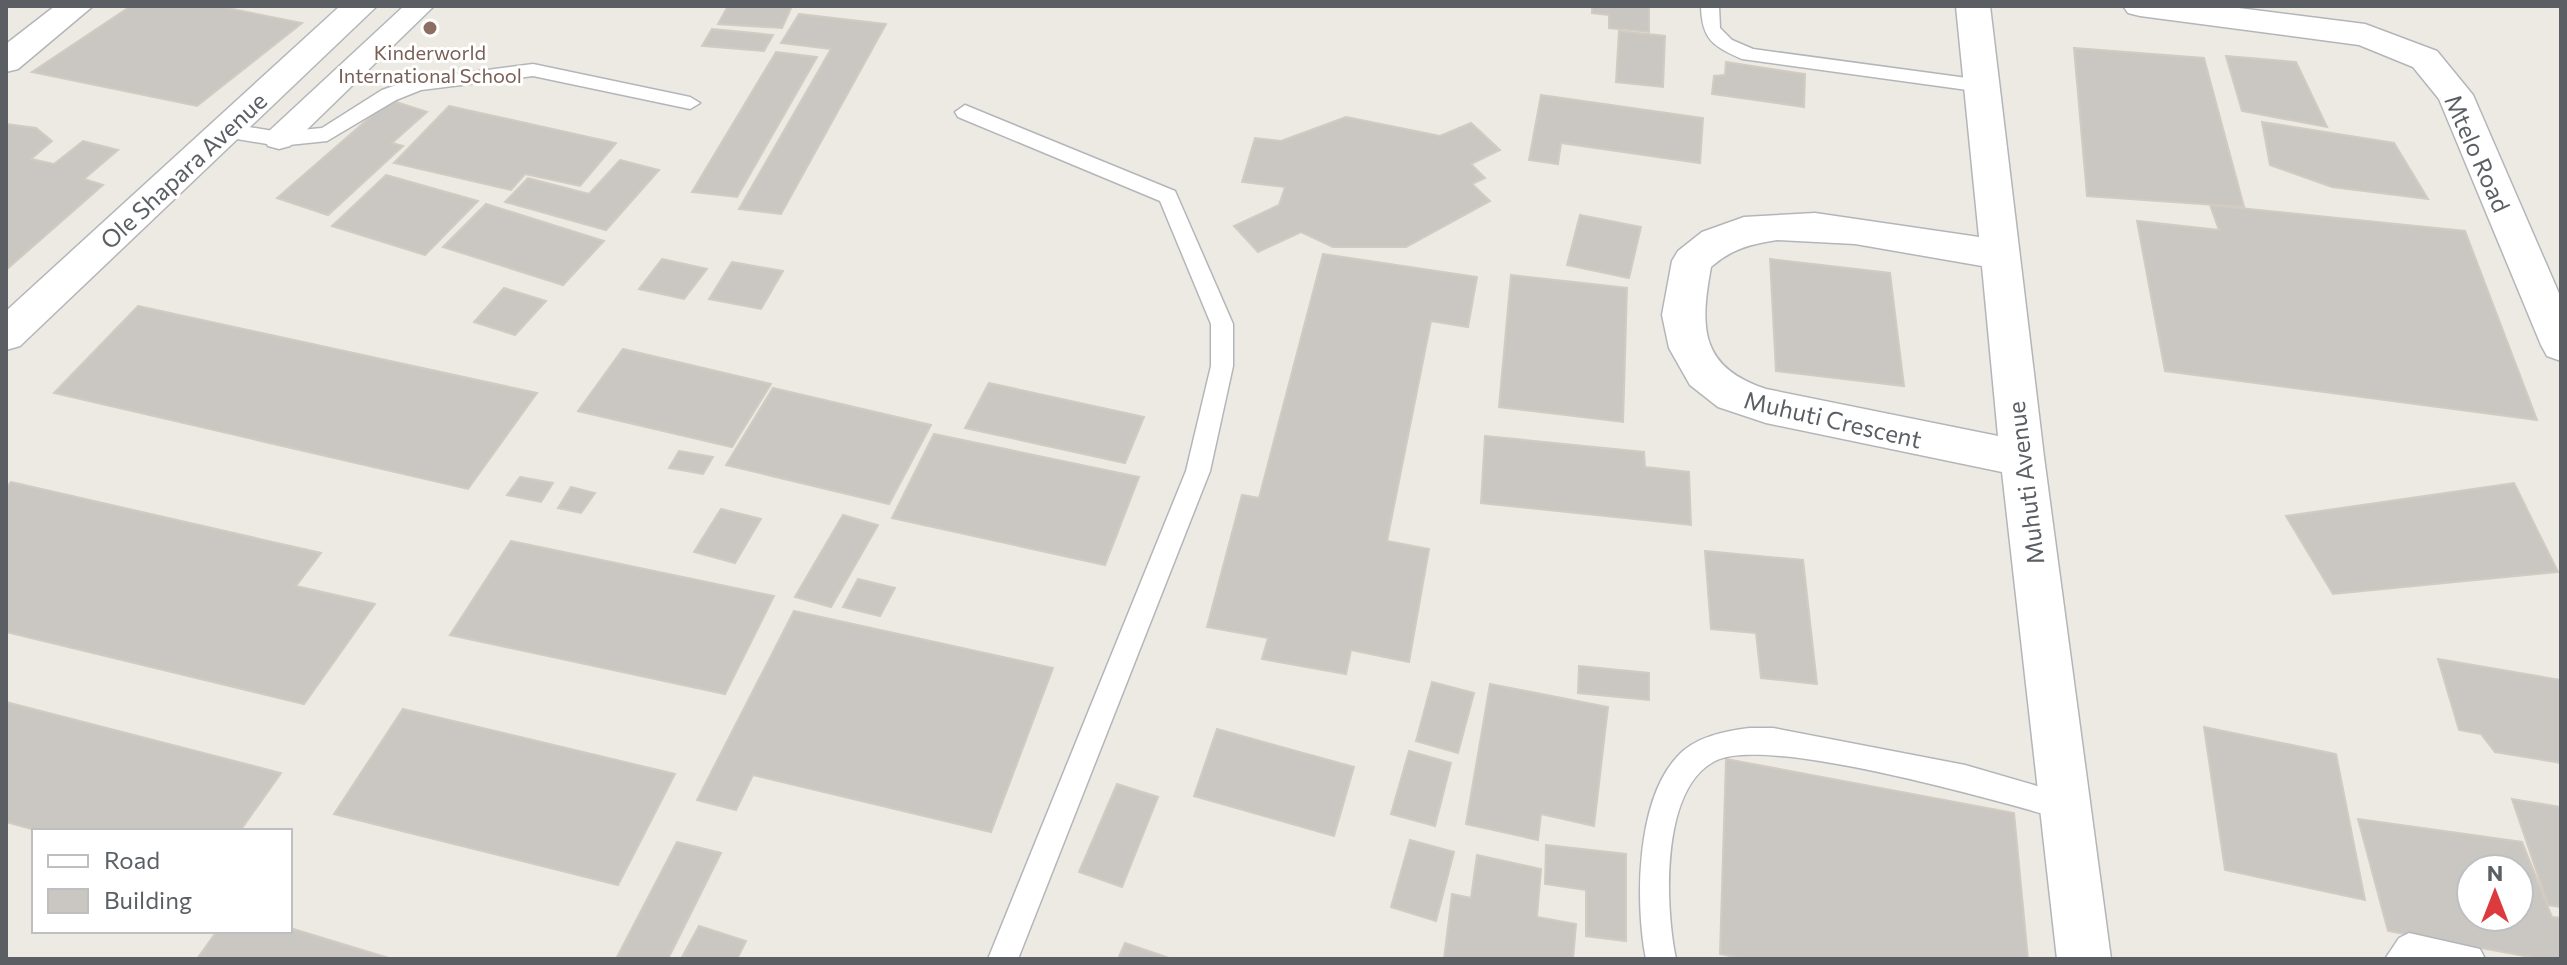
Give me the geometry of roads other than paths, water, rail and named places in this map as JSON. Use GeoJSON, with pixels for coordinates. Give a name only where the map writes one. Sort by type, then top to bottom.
{"type":"FeatureCollection","features":[{"type":"Feature","properties":{"kind":"street"},"geometry":{"type":"LineString","coordinates":[[6,61],[76,6]]}},
{"type":"Feature","properties":{"kind":"street","name":"Ole Shapara Avenue"},"geometry":{"type":"LineString","coordinates":[[6,335],[360,6]]}},
{"type":"Feature","properties":{"kind":"street"},"geometry":{"type":"LineString","coordinates":[[279,139],[420,6]]}},
{"type":"Feature","properties":{"kind":"street","name":"Muhuti Avenue"},"geometry":{"type":"LineString","coordinates":[[1973,6],[2022,457],[2084,959]]}},
{"type":"Feature","properties":{"kind":"street","name":"Mtelo Road"},"geometry":{"type":"LineString","coordinates":[[2140,6],[2365,35],[2425,59],[2455,95],[2561,345]]}},
{"type":"Feature","properties":{"kind":"street","name":"Muhuti Crescent"},"geometry":{"type":"LineString","coordinates":[[2000,255],[1816,227],[1787,226],[1758,230],[1717,241],[1692,261],[1682,315],[1690,348],[1705,374],[1733,395],[1766,406],[1964,449],[2022,457]]}},
{"type":"Feature","properties":{"kind":"lane"},"geometry":{"type":"LineString","coordinates":[[1710,6],[1711,29],[1725,44],[1749,55],[1982,86]]}},
{"type":"Feature","properties":{"kind":"lane"},"geometry":{"type":"LineString","coordinates":[[225,130],[279,139],[327,134],[389,95],[418,84],[533,70],[690,103]]}},
{"type":"Feature","properties":{"kind":"lane"},"geometry":{"type":"LineString","coordinates":[[965,112],[1168,196],[1222,324],[1222,366],[1198,471],[1003,959]]}},
{"type":"Feature","properties":{"kind":"lane"},"geometry":{"type":"LineString","coordinates":[[1661,959],[1653,921],[1659,835],[1685,767],[1704,753],[1742,740],[1773,741],[1965,778],[2065,807]]}},
{"type":"Feature","properties":{"kind":"lane"},"geometry":{"type":"LineString","coordinates":[[2400,959],[2409,948],[2470,959]]}},
{"type":"Feature","properties":{"kind":"place","name":"Kinderworld International School"},"geometry":{"type":"Point","coordinates":[430,28]}}]}
